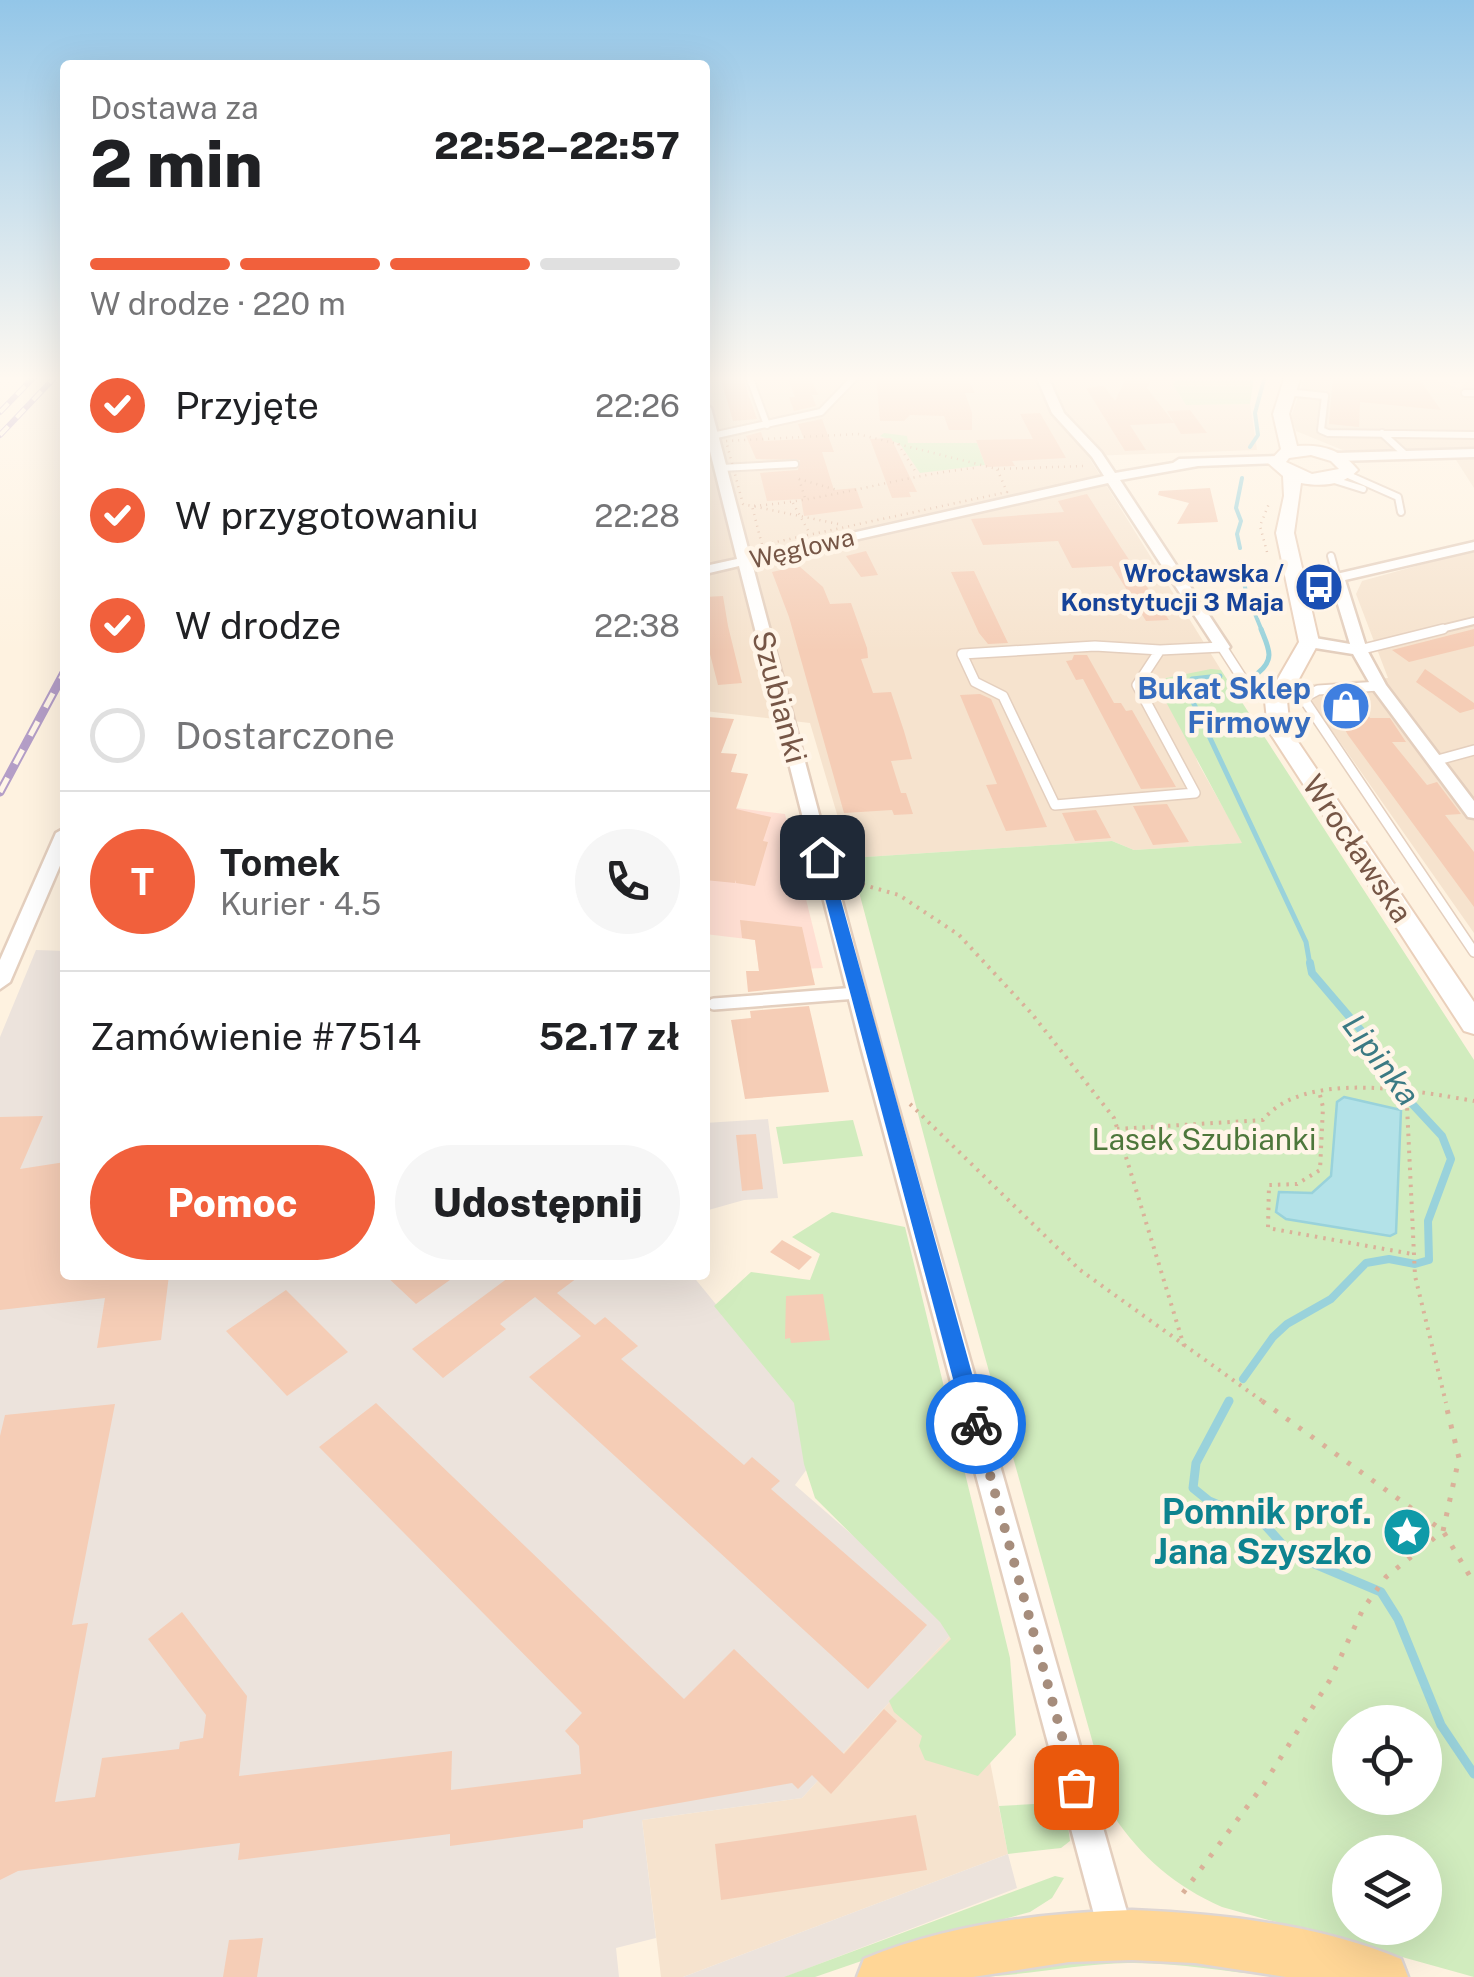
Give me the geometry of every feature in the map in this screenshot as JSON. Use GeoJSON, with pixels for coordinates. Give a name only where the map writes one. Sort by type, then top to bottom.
{"type":"FeatureCollection","features":[{"type":"Feature","properties":{"kind":"main road"},"geometry":{"type":"LineString","coordinates":[[882,1977],[1007,1944],[1116,1933],[1222,1939],[1383,1977]]}},
{"type":"Feature","properties":{"kind":"street","name":"Szubianki"},"geometry":{"type":"LineString","coordinates":[[727,468],[745,561],[857,993],[1116,1933]]}},
{"type":"Feature","properties":{"kind":"street"},"geometry":{"type":"LineString","coordinates":[[1101,468],[1222,647]]}},
{"type":"Feature","properties":{"kind":"street","name":"Węglowa"},"geometry":{"type":"LineString","coordinates":[[710,569],[1169,468]]}},
{"type":"Feature","properties":{"kind":"street","name":"Węglowa"},"geometry":{"type":"LineString","coordinates":[[1272,468],[1287,470]]}},
{"type":"Feature","properties":{"kind":"street"},"geometry":{"type":"LineString","coordinates":[[1332,468],[1335,471]]}},
{"type":"Feature","properties":{"kind":"street"},"geometry":{"type":"LineString","coordinates":[[1347,468],[1287,470],[1284,533],[1308,642],[1359,650]]}},
{"type":"Feature","properties":{"kind":"street"},"geometry":{"type":"LineString","coordinates":[[1474,546],[1337,578],[1359,650],[1379,686],[1474,813]]}},
{"type":"Feature","properties":{"kind":"street","name":"Wrocławska"},"geometry":{"type":"LineString","coordinates":[[1308,642],[1302,660],[1277,692],[1275,718],[1279,730],[1474,1024]]}},
{"type":"Feature","properties":{"kind":"street"},"geometry":{"type":"LineString","coordinates":[[0,982],[60,844]]}},
{"type":"Feature","properties":{"kind":"lane"},"geometry":{"type":"LineString","coordinates":[[1335,471],[1394,495],[1401,501],[1400,512]]}},
{"type":"Feature","properties":{"kind":"lane"},"geometry":{"type":"LineString","coordinates":[[1335,471],[1394,495]]}},
{"type":"Feature","properties":{"kind":"lane"},"geometry":{"type":"LineString","coordinates":[[1331,556],[1337,578]]}},
{"type":"Feature","properties":{"kind":"lane"},"geometry":{"type":"LineString","coordinates":[[1359,650],[1474,621]]}},
{"type":"Feature","properties":{"kind":"lane"},"geometry":{"type":"LineString","coordinates":[[1160,650],[1137,685],[1140,698],[1195,793],[1056,804],[1002,696],[976,682],[962,654],[1095,646],[1160,650],[1222,647],[1242,678]]}},
{"type":"Feature","properties":{"kind":"lane","name":"Wrocławska"},"geometry":{"type":"LineString","coordinates":[[1379,686],[1318,690],[1303,698],[1474,952]]}},
{"type":"Feature","properties":{"kind":"lane"},"geometry":{"type":"LineString","coordinates":[[1434,761],[1474,750]]}},
{"type":"Feature","properties":{"kind":"lane"},"geometry":{"type":"LineString","coordinates":[[714,1004],[857,993]]}},
{"type":"Feature","properties":{"kind":"path"},"geometry":{"type":"LineString","coordinates":[[727,468],[743,504],[853,525]]}},
{"type":"Feature","properties":{"kind":"path"},"geometry":{"type":"LineString","coordinates":[[914,468],[918,474]]}},
{"type":"Feature","properties":{"kind":"path"},"geometry":{"type":"LineString","coordinates":[[752,506],[793,503],[918,474],[973,468]]}},
{"type":"Feature","properties":{"kind":"path"},"geometry":{"type":"LineString","coordinates":[[990,468],[1009,468]]}},
{"type":"Feature","properties":{"kind":"path"},"geometry":{"type":"LineString","coordinates":[[752,506],[762,545],[1007,492],[997,469]]}},
{"type":"Feature","properties":{"kind":"path"},"geometry":{"type":"LineString","coordinates":[[798,480],[841,491]]}},
{"type":"Feature","properties":{"kind":"path"},"geometry":{"type":"LineString","coordinates":[[793,503],[810,535]]}},
{"type":"Feature","properties":{"kind":"path"},"geometry":{"type":"LineString","coordinates":[[843,879],[899,896],[959,935],[1032,1014],[1114,1118],[1184,1346]]}},
{"type":"Feature","properties":{"kind":"path"},"geometry":{"type":"LineString","coordinates":[[1117,1129],[1262,1120],[1279,1104],[1320,1093],[1404,1088],[1474,1100]]}},
{"type":"Feature","properties":{"kind":"path"},"geometry":{"type":"LineString","coordinates":[[1183,1893],[1264,1784],[1330,1680],[1363,1608],[1381,1585],[1443,1531],[1459,1458],[1415,1276],[1407,1106],[1393,1089]]}},
{"type":"Feature","properties":{"kind":"path"},"geometry":{"type":"LineString","coordinates":[[1320,1093],[1320,1170],[1296,1184],[1269,1185],[1268,1228],[1412,1256]]}},
{"type":"Feature","properties":{"kind":"path"},"geometry":{"type":"LineString","coordinates":[[907,1101],[1080,1270],[1443,1531],[1474,1582]]}},
{"type":"Feature","properties":{"kind":"shaded area"},"geometry":{"type":"Polygon","coordinates":[[[710,468],[1096,468],[1221,670],[1166,678],[1198,763],[1243,843],[1134,850],[1112,841],[850,858],[810,723],[710,712],[710,468]]]}},
{"type":"Feature","properties":{"kind":"shaded area"},"geometry":{"type":"Polygon","coordinates":[[[1461,468],[1474,468],[1474,488],[1461,468]]]}},
{"type":"Feature","properties":{"kind":"shaded area"},"geometry":{"type":"Polygon","coordinates":[[[1474,550],[1474,933],[1300,685],[1388,678],[1356,594],[1362,581],[1474,550]]]}},
{"type":"Feature","properties":{"kind":"shaded area"},"geometry":{"type":"Polygon","coordinates":[[[710,805],[785,814],[823,968],[759,971],[755,940],[710,935],[710,805]]]}},
{"type":"Feature","properties":{"kind":"shaded area"},"geometry":{"type":"Polygon","coordinates":[[[36,950],[60,951],[60,1280],[696,1280],[828,1441],[795,1485],[958,1627],[802,1798],[642,1820],[656,1938],[616,1948],[619,1977],[0,1977],[0,1037],[36,950]]]}},
{"type":"Feature","properties":{"kind":"shaded area"},"geometry":{"type":"Polygon","coordinates":[[[768,1119],[778,1198],[744,1200],[710,1210],[710,1123],[768,1119]]]}},
{"type":"Feature","properties":{"kind":"shaded area"},"geometry":{"type":"Polygon","coordinates":[[[958,1627],[965,1633],[1008,1854],[683,1977],[661,1977],[642,1820],[802,1798],[958,1627]]]}},
{"type":"Feature","properties":{"kind":"shaded area"},"geometry":{"type":"Polygon","coordinates":[[[1008,1854],[1017,1888],[785,1977],[683,1977],[1008,1854]]]}},
{"type":"Feature","properties":{"kind":"green space"},"geometry":{"type":"Polygon","coordinates":[[[917,468],[959,468],[920,473],[917,468]]]}},
{"type":"Feature","properties":{"kind":"green space","name":"Lasek Szubianki"},"geometry":{"type":"Polygon","coordinates":[[[1221,670],[1474,1060],[1474,1977],[1359,1945],[1442,1945],[1442,1835],[1332,1835],[1332,1938],[1222,1907],[1189,1890],[1136,1845],[1113,1815],[850,858],[1112,841],[1134,850],[1242,843],[1159,689],[1166,678],[1221,670]]]}},
{"type":"Feature","properties":{"kind":"green space"},"geometry":{"type":"Polygon","coordinates":[[[853,1120],[863,1156],[783,1164],[776,1127],[853,1120]]]}},
{"type":"Feature","properties":{"kind":"green space"},"geometry":{"type":"Polygon","coordinates":[[[832,1212],[905,1227],[1010,1658],[1016,1735],[978,1776],[925,1760],[919,1746],[922,1736],[894,1712],[889,1701],[951,1639],[940,1622],[815,1498],[804,1464],[794,1403],[714,1306],[751,1272],[810,1280],[820,1254],[792,1237],[832,1212]]]}},
{"type":"Feature","properties":{"kind":"green space"},"geometry":{"type":"Polygon","coordinates":[[[1034,1804],[1067,1819],[1070,1841],[1061,1848],[1008,1854],[999,1806],[1034,1804]]]}},
{"type":"Feature","properties":{"kind":"green space"},"geometry":{"type":"Polygon","coordinates":[[[1055,1876],[1064,1878],[1052,1898],[1030,1912],[908,1945],[815,1977],[784,1977],[1055,1876]]]}},
{"type":"Feature","properties":{"kind":"green space"},"geometry":{"type":"Polygon","coordinates":[[[1160,1955],[1305,1977],[1128,1963],[967,1977],[1071,1959],[1160,1955]]]}},
{"type":"Feature","properties":{"kind":"water"},"geometry":{"type":"Polygon","coordinates":[[[1344,1097],[1401,1110],[1396,1233],[1390,1236],[1286,1219],[1276,1212],[1279,1192],[1312,1193],[1331,1176],[1337,1102],[1344,1097]]]}},
{"type":"Feature","properties":{"kind":"building"},"geometry":{"type":"Polygon","coordinates":[[[827,468],[834,490],[856,488],[863,508],[804,516],[801,499],[767,501],[760,473],[827,468]]]}},
{"type":"Feature","properties":{"kind":"building"},"geometry":{"type":"Polygon","coordinates":[[[881,468],[906,468],[917,492],[909,492],[911,497],[892,498],[881,468]]]}},
{"type":"Feature","properties":{"kind":"building"},"geometry":{"type":"Polygon","coordinates":[[[1210,488],[1218,522],[1177,524],[1189,503],[1158,495],[1159,491],[1210,488]]]}},
{"type":"Feature","properties":{"kind":"building"},"geometry":{"type":"Polygon","coordinates":[[[1087,494],[1169,620],[1146,621],[1112,566],[1072,568],[1058,541],[983,545],[971,519],[1064,512],[1058,501],[1087,494]]]}},
{"type":"Feature","properties":{"kind":"building"},"geometry":{"type":"Polygon","coordinates":[[[866,551],[878,575],[861,577],[846,556],[866,551]]]}},
{"type":"Feature","properties":{"kind":"building"},"geometry":{"type":"Polygon","coordinates":[[[799,566],[823,587],[830,604],[851,603],[867,648],[868,658],[861,659],[873,693],[891,692],[904,731],[912,759],[891,761],[901,793],[906,793],[913,814],[894,815],[892,810],[844,813],[789,617],[772,572],[799,566]]]}},
{"type":"Feature","properties":{"kind":"building"},"geometry":{"type":"Polygon","coordinates":[[[974,571],[1008,643],[988,644],[979,633],[951,572],[974,571]]]}},
{"type":"Feature","properties":{"kind":"building"},"geometry":{"type":"Polygon","coordinates":[[[723,596],[742,683],[718,685],[710,654],[710,597],[723,596]]]}},
{"type":"Feature","properties":{"kind":"building"},"geometry":{"type":"Polygon","coordinates":[[[1474,629],[1474,646],[1409,662],[1392,650],[1474,629]]]}},
{"type":"Feature","properties":{"kind":"building"},"geometry":{"type":"Polygon","coordinates":[[[1074,655],[1087,655],[1114,703],[1121,703],[1126,711],[1132,710],[1176,787],[1141,789],[1083,679],[1076,680],[1066,661],[1074,655]]]}},
{"type":"Feature","properties":{"kind":"building"},"geometry":{"type":"Polygon","coordinates":[[[1425,669],[1474,703],[1474,709],[1460,713],[1416,682],[1425,669]]]}},
{"type":"Feature","properties":{"kind":"building"},"geometry":{"type":"Polygon","coordinates":[[[980,694],[991,699],[1047,827],[1006,831],[986,785],[997,784],[960,695],[980,694]]]}},
{"type":"Feature","properties":{"kind":"building"},"geometry":{"type":"Polygon","coordinates":[[[1359,699],[1370,718],[1390,718],[1406,742],[1392,742],[1427,785],[1437,782],[1461,814],[1445,815],[1474,852],[1474,907],[1348,735],[1328,700],[1359,699]]]}},
{"type":"Feature","properties":{"kind":"building"},"geometry":{"type":"Polygon","coordinates":[[[710,717],[734,719],[721,753],[737,754],[731,772],[748,774],[736,809],[771,817],[755,886],[736,880],[710,880],[710,717]]]}},
{"type":"Feature","properties":{"kind":"building"},"geometry":{"type":"Polygon","coordinates":[[[1167,804],[1189,842],[1153,845],[1133,806],[1167,804]]]}},
{"type":"Feature","properties":{"kind":"building"},"geometry":{"type":"Polygon","coordinates":[[[1096,810],[1111,838],[1075,841],[1062,813],[1096,810]]]}},
{"type":"Feature","properties":{"kind":"building"},"geometry":{"type":"Polygon","coordinates":[[[740,920],[802,927],[815,985],[748,992],[746,971],[759,971],[755,940],[742,938],[740,920]]]}},
{"type":"Feature","properties":{"kind":"building"},"geometry":{"type":"Polygon","coordinates":[[[809,1006],[829,1092],[745,1099],[731,1020],[751,1018],[750,1011],[809,1006]]]}},
{"type":"Feature","properties":{"kind":"building"},"geometry":{"type":"Polygon","coordinates":[[[43,1116],[20,1169],[60,1163],[60,1280],[168,1280],[161,1340],[97,1348],[105,1298],[0,1310],[0,1117],[43,1116]]]}},
{"type":"Feature","properties":{"kind":"building"},"geometry":{"type":"Polygon","coordinates":[[[756,1134],[763,1189],[742,1191],[736,1135],[756,1134]]]}},
{"type":"Feature","properties":{"kind":"building"},"geometry":{"type":"Polygon","coordinates":[[[782,1240],[812,1257],[799,1270],[770,1252],[782,1240]]]}},
{"type":"Feature","properties":{"kind":"building"},"geometry":{"type":"Polygon","coordinates":[[[390,1280],[450,1280],[416,1304],[390,1280]]]}},
{"type":"Feature","properties":{"kind":"building"},"geometry":{"type":"Polygon","coordinates":[[[505,1280],[574,1280],[557,1293],[595,1325],[605,1317],[638,1346],[621,1359],[744,1465],[752,1457],[780,1481],[771,1489],[927,1625],[868,1689],[529,1377],[581,1336],[535,1297],[500,1324],[506,1329],[443,1378],[412,1349],[505,1280]]]}},
{"type":"Feature","properties":{"kind":"building"},"geometry":{"type":"Polygon","coordinates":[[[286,1290],[348,1352],[287,1396],[226,1331],[286,1290]]]}},
{"type":"Feature","properties":{"kind":"building"},"geometry":{"type":"Polygon","coordinates":[[[823,1294],[830,1340],[791,1343],[790,1338],[785,1339],[786,1296],[823,1294]]]}},
{"type":"Feature","properties":{"kind":"building"},"geometry":{"type":"Polygon","coordinates":[[[376,1403],[684,1699],[734,1649],[844,1754],[884,1709],[897,1721],[831,1794],[812,1775],[798,1789],[792,1783],[583,1820],[583,1828],[450,1846],[450,1834],[238,1860],[240,1843],[18,1871],[0,1880],[0,1436],[5,1415],[115,1404],[72,1625],[88,1623],[55,1802],[95,1797],[102,1758],[179,1749],[180,1742],[203,1738],[206,1715],[148,1639],[182,1612],[247,1696],[239,1776],[452,1751],[451,1790],[581,1774],[579,1746],[565,1731],[582,1713],[319,1447],[376,1403]]]}},
{"type":"Feature","properties":{"kind":"building"},"geometry":{"type":"Polygon","coordinates":[[[916,1815],[927,1870],[721,1900],[715,1844],[916,1815]]]}},
{"type":"Feature","properties":{"kind":"building"},"geometry":{"type":"Polygon","coordinates":[[[263,1938],[257,1977],[223,1977],[229,1940],[263,1938]]]}},
{"type":"Feature","properties":{"kind":"waterway","name":"Lipinka"},"geometry":{"type":"LineString","coordinates":[[1240,548],[1237,534],[1241,521],[1236,508],[1242,478]]}},
{"type":"Feature","properties":{"kind":"waterway","name":"Lipinka"},"geometry":{"type":"LineString","coordinates":[[1240,563],[1246,592],[1262,631]]}},
{"type":"Feature","properties":{"kind":"waterway","name":"Lipinka"},"geometry":{"type":"LineString","coordinates":[[1258,673],[1269,658],[1261,629]]}},
{"type":"Feature","properties":{"kind":"waterway","name":"Lipinka"},"geometry":{"type":"LineString","coordinates":[[1220,676],[1192,679],[1186,687],[1306,942],[1310,965]]}},
{"type":"Feature","properties":{"kind":"waterway","name":"Lipinka"},"geometry":{"type":"LineString","coordinates":[[1243,1379],[1273,1337],[1287,1324],[1331,1299],[1366,1263],[1389,1259],[1415,1264],[1429,1260],[1428,1221],[1451,1159],[1442,1136],[1389,1079],[1370,1041],[1312,973],[1310,963]]}},
{"type":"Feature","properties":{"kind":"waterway","name":"Lipinka"},"geometry":{"type":"LineString","coordinates":[[1229,1401],[1196,1463],[1193,1488],[1209,1501],[1264,1524],[1291,1554],[1381,1592],[1398,1619],[1441,1725],[1474,1774]]}},
{"type":"Feature","properties":{"kind":"railway"},"geometry":{"type":"LineString","coordinates":[[0,792],[60,680]]}},
{"type":"Feature","properties":{"kind":"way so far"},"geometry":{"type":"LineString","coordinates":[[976,1424],[1076,1787]]}},
{"type":"Feature","properties":{"kind":"place","name":"Wrocławska / Konstytucji 3 Maja"},"geometry":{"type":"Point","coordinates":[1319,587]}},
{"type":"Feature","properties":{"kind":"place","name":"Bukat Sklep Firmowy"},"geometry":{"type":"Point","coordinates":[1346,706]}},
{"type":"Feature","properties":{"kind":"place","name":"Pomnik prof. Jana Szyszko"},"geometry":{"type":"Point","coordinates":[1407,1532]}},
{"type":"Feature","properties":{"kind":"route"},"geometry":{"type":"LineString","coordinates":[[822,857],[976,1424]]}}]}
